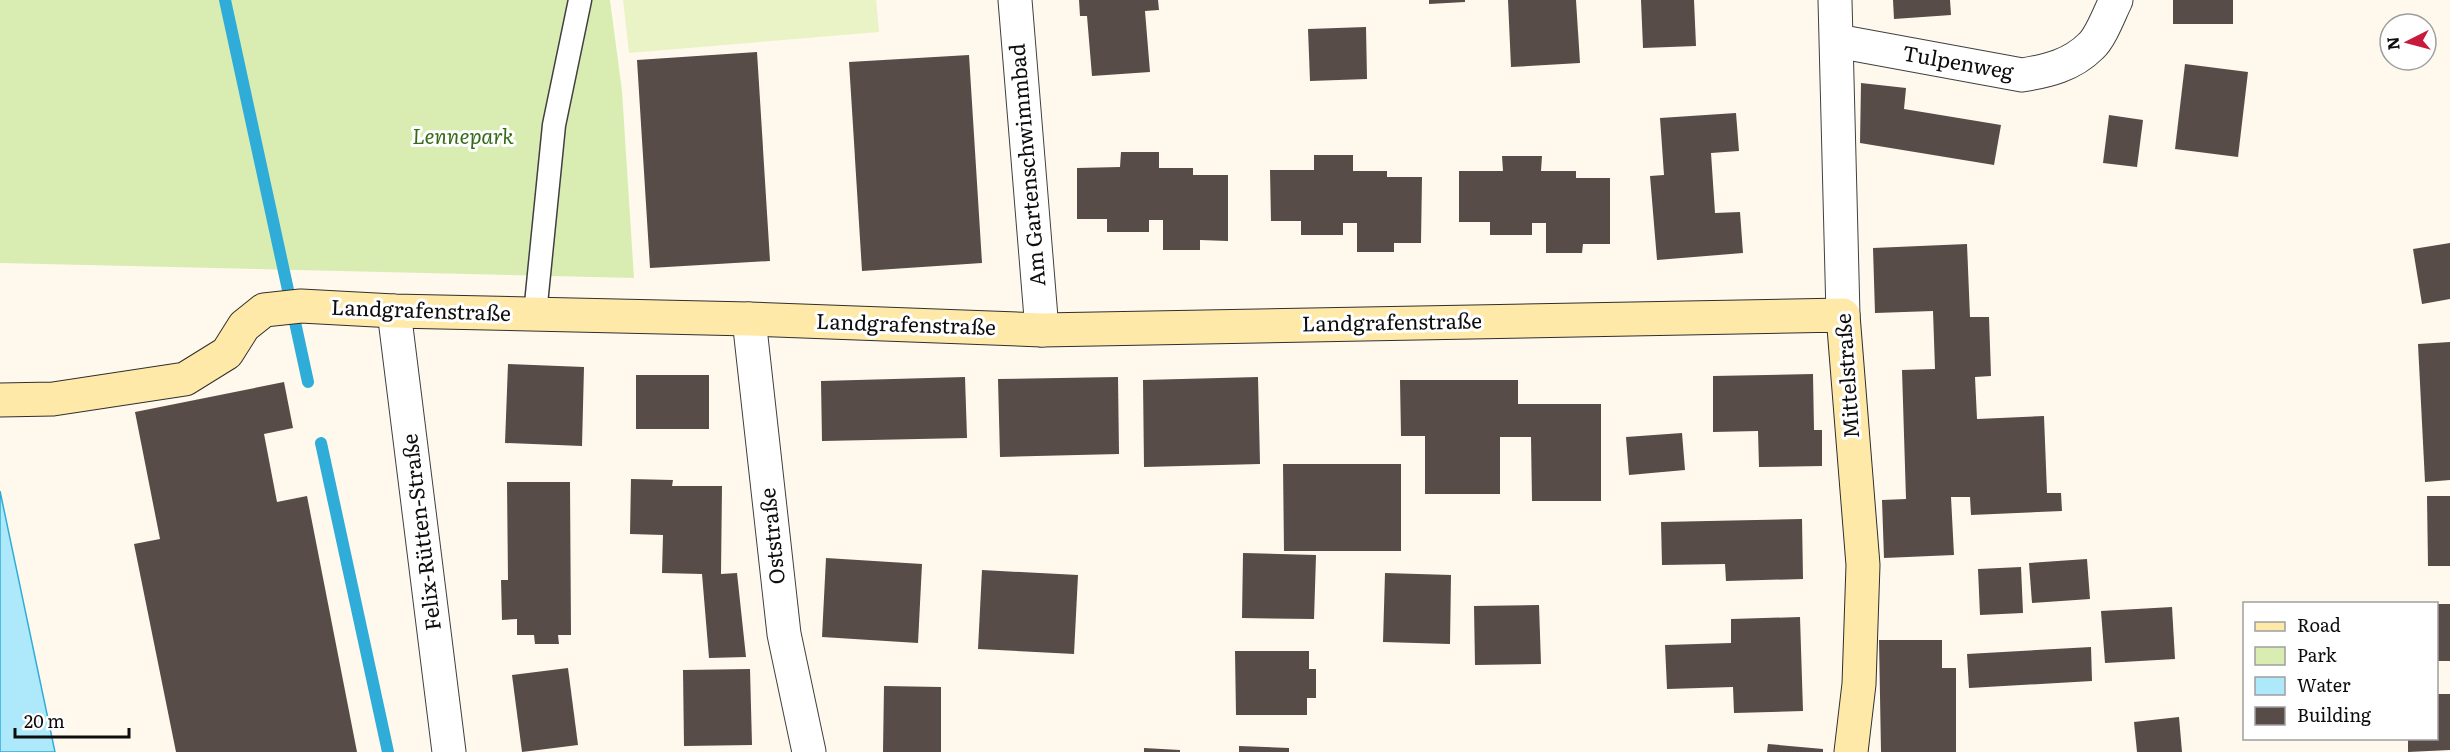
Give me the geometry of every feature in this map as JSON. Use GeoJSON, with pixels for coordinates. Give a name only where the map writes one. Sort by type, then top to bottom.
{"type":"FeatureCollection","features":[{"type":"Feature","properties":{"kind":"street","name":"Am Gartenschwimmbad"},"geometry":{"type":"LineString","coordinates":[[1015,0],[1042,330]]}},
{"type":"Feature","properties":{"kind":"street","name":"Mittelstraße"},"geometry":{"type":"LineString","coordinates":[[1835,0],[1843,315],[1863,565],[1859,684],[1851,752]]}},
{"type":"Feature","properties":{"kind":"street","name":"Tulpenweg"},"geometry":{"type":"LineString","coordinates":[[1837,41],[2022,75],[2050,70],[2070,62],[2093,45],[2116,0]]}},
{"type":"Feature","properties":{"kind":"street","name":"Landgrafenstraße"},"geometry":{"type":"LineString","coordinates":[[0,400],[53,399],[185,379],[227,353],[244,326],[264,310],[290,307],[749,318],[1042,330],[1843,315]]}},
{"type":"Feature","properties":{"kind":"street","name":"Felix-Rütten-Straße"},"geometry":{"type":"LineString","coordinates":[[394,311],[449,752]]}},
{"type":"Feature","properties":{"kind":"street","name":"Oststraße"},"geometry":{"type":"LineString","coordinates":[[749,318],[783,634],[809,752]]}},
{"type":"Feature","properties":{"kind":"lane"},"geometry":{"type":"LineString","coordinates":[[535,314],[554,125],[580,0]]}},
{"type":"Feature","properties":{"kind":"green space","name":"Lennepark"},"geometry":{"type":"Polygon","coordinates":[[[0,0],[610,0],[622,91],[634,278],[0,263],[0,0]]]}},
{"type":"Feature","properties":{"kind":"green space"},"geometry":{"type":"Polygon","coordinates":[[[623,0],[876,0],[879,32],[629,53],[623,0]]]}},
{"type":"Feature","properties":{"kind":"water"},"geometry":{"type":"Polygon","coordinates":[[[0,491],[55,752],[0,752],[0,491]]]}},
{"type":"Feature","properties":{"kind":"building"},"geometry":{"type":"Polygon","coordinates":[[[1079,0],[1158,0],[1159,10],[1145,11],[1150,72],[1092,76],[1087,16],[1080,16],[1079,0]]]}},
{"type":"Feature","properties":{"kind":"building"},"geometry":{"type":"Polygon","coordinates":[[[1429,0],[1465,0],[1465,2],[1429,4],[1429,0]]]}},
{"type":"Feature","properties":{"kind":"building"},"geometry":{"type":"Polygon","coordinates":[[[1508,0],[1576,0],[1580,63],[1511,67],[1508,0]]]}},
{"type":"Feature","properties":{"kind":"building"},"geometry":{"type":"Polygon","coordinates":[[[1641,0],[1694,0],[1696,46],[1643,48],[1641,0]]]}},
{"type":"Feature","properties":{"kind":"building"},"geometry":{"type":"Polygon","coordinates":[[[1893,0],[1950,0],[1951,15],[1894,19],[1893,0]]]}},
{"type":"Feature","properties":{"kind":"building"},"geometry":{"type":"Polygon","coordinates":[[[2173,0],[2233,0],[2233,24],[2173,24],[2173,0]]]}},
{"type":"Feature","properties":{"kind":"building"},"geometry":{"type":"Polygon","coordinates":[[[1366,27],[1367,79],[1310,81],[1308,29],[1366,27]]]}},
{"type":"Feature","properties":{"kind":"building"},"geometry":{"type":"Polygon","coordinates":[[[757,52],[770,261],[650,268],[637,60],[757,52]]]}},
{"type":"Feature","properties":{"kind":"building"},"geometry":{"type":"Polygon","coordinates":[[[969,55],[982,263],[862,271],[849,62],[969,55]]]}},
{"type":"Feature","properties":{"kind":"building"},"geometry":{"type":"Polygon","coordinates":[[[2185,64],[2248,72],[2238,157],[2175,149],[2185,64]]]}},
{"type":"Feature","properties":{"kind":"building"},"geometry":{"type":"Polygon","coordinates":[[[1861,83],[1906,88],[1904,109],[2001,125],[1994,165],[1860,143],[1861,83]]]}},
{"type":"Feature","properties":{"kind":"building"},"geometry":{"type":"Polygon","coordinates":[[[1736,113],[1739,151],[1711,153],[1715,213],[1740,212],[1743,253],[1657,260],[1650,176],[1664,175],[1660,118],[1736,113]]]}},
{"type":"Feature","properties":{"kind":"building"},"geometry":{"type":"Polygon","coordinates":[[[2109,115],[2143,120],[2137,167],[2103,163],[2109,115]]]}},
{"type":"Feature","properties":{"kind":"building"},"geometry":{"type":"Polygon","coordinates":[[[1121,152],[1159,152],[1159,168],[1193,168],[1193,175],[1228,175],[1228,241],[1200,240],[1200,250],[1163,250],[1163,220],[1149,220],[1149,232],[1107,232],[1107,219],[1077,219],[1077,168],[1120,167],[1121,152]]]}},
{"type":"Feature","properties":{"kind":"building"},"geometry":{"type":"Polygon","coordinates":[[[1314,155],[1353,155],[1353,171],[1387,171],[1387,177],[1422,177],[1421,243],[1394,243],[1394,252],[1357,252],[1357,223],[1343,223],[1343,235],[1301,235],[1301,221],[1271,221],[1270,170],[1314,170],[1314,155]]]}},
{"type":"Feature","properties":{"kind":"building"},"geometry":{"type":"Polygon","coordinates":[[[1502,156],[1542,156],[1541,171],[1576,171],[1576,178],[1610,178],[1610,244],[1583,244],[1582,253],[1546,253],[1546,223],[1532,223],[1532,235],[1490,235],[1490,222],[1459,222],[1459,171],[1503,171],[1502,156]]]}},
{"type":"Feature","properties":{"kind":"building"},"geometry":{"type":"Polygon","coordinates":[[[2450,243],[2450,299],[2422,304],[2413,249],[2450,243]]]}},
{"type":"Feature","properties":{"kind":"building"},"geometry":{"type":"Polygon","coordinates":[[[1967,244],[1970,317],[1989,317],[1991,376],[1975,377],[1977,419],[2044,416],[2047,493],[2061,493],[2062,511],[1971,515],[1970,497],[1951,497],[1954,555],[1884,558],[1882,500],[1906,499],[1902,370],[1935,369],[1933,311],[1875,313],[1873,248],[1967,244]]]}},
{"type":"Feature","properties":{"kind":"building"},"geometry":{"type":"Polygon","coordinates":[[[2450,342],[2450,480],[2425,482],[2418,344],[2450,342]]]}},
{"type":"Feature","properties":{"kind":"building"},"geometry":{"type":"Polygon","coordinates":[[[508,364],[584,367],[582,446],[505,443],[508,364]]]}},
{"type":"Feature","properties":{"kind":"building"},"geometry":{"type":"Polygon","coordinates":[[[1813,374],[1814,430],[1822,430],[1822,466],[1759,467],[1758,431],[1713,432],[1713,376],[1813,374]]]}},
{"type":"Feature","properties":{"kind":"building"},"geometry":{"type":"Polygon","coordinates":[[[636,375],[709,375],[709,429],[636,429],[636,375]]]}},
{"type":"Feature","properties":{"kind":"building"},"geometry":{"type":"Polygon","coordinates":[[[965,377],[967,438],[822,441],[821,381],[965,377]]]}},
{"type":"Feature","properties":{"kind":"building"},"geometry":{"type":"Polygon","coordinates":[[[1118,377],[1119,454],[1000,457],[998,379],[1118,377]]]}},
{"type":"Feature","properties":{"kind":"building"},"geometry":{"type":"Polygon","coordinates":[[[1258,377],[1260,464],[1144,467],[1143,380],[1258,377]]]}},
{"type":"Feature","properties":{"kind":"building"},"geometry":{"type":"Polygon","coordinates":[[[1400,380],[1518,380],[1518,404],[1601,404],[1601,501],[1532,501],[1531,437],[1500,437],[1500,494],[1425,494],[1425,436],[1401,436],[1400,380]]]}},
{"type":"Feature","properties":{"kind":"building"},"geometry":{"type":"Polygon","coordinates":[[[284,382],[293,428],[264,434],[277,502],[307,496],[357,752],[176,752],[134,544],[160,539],[135,412],[284,382]]]}},
{"type":"Feature","properties":{"kind":"building"},"geometry":{"type":"Polygon","coordinates":[[[1682,433],[1685,470],[1629,475],[1626,437],[1682,433]]]}},
{"type":"Feature","properties":{"kind":"building"},"geometry":{"type":"Polygon","coordinates":[[[1283,464],[1401,464],[1401,551],[1284,551],[1283,464]]]}},
{"type":"Feature","properties":{"kind":"building"},"geometry":{"type":"Polygon","coordinates":[[[631,479],[673,480],[672,486],[722,486],[721,574],[737,573],[746,657],[709,658],[702,574],[662,573],[663,535],[630,534],[631,479]]]}},
{"type":"Feature","properties":{"kind":"building"},"geometry":{"type":"Polygon","coordinates":[[[507,482],[570,482],[571,635],[558,635],[559,644],[535,644],[534,635],[517,635],[517,619],[502,620],[501,580],[508,580],[507,482]]]}},
{"type":"Feature","properties":{"kind":"building"},"geometry":{"type":"Polygon","coordinates":[[[2427,496],[2450,496],[2450,566],[2428,566],[2427,496]]]}},
{"type":"Feature","properties":{"kind":"building"},"geometry":{"type":"Polygon","coordinates":[[[1802,519],[1803,579],[1726,581],[1725,564],[1662,565],[1661,522],[1802,519]]]}},
{"type":"Feature","properties":{"kind":"building"},"geometry":{"type":"Polygon","coordinates":[[[1243,553],[1316,555],[1314,619],[1242,618],[1243,553]]]}},
{"type":"Feature","properties":{"kind":"building"},"geometry":{"type":"Polygon","coordinates":[[[826,558],[922,564],[918,643],[822,637],[826,558]]]}},
{"type":"Feature","properties":{"kind":"building"},"geometry":{"type":"Polygon","coordinates":[[[2087,559],[2090,599],[2032,603],[2029,563],[2087,559]]]}},
{"type":"Feature","properties":{"kind":"building"},"geometry":{"type":"Polygon","coordinates":[[[2021,567],[2023,613],[1980,615],[1978,569],[2021,567]]]}},
{"type":"Feature","properties":{"kind":"building"},"geometry":{"type":"Polygon","coordinates":[[[982,570],[1078,575],[1074,654],[978,649],[982,570]]]}},
{"type":"Feature","properties":{"kind":"building"},"geometry":{"type":"Polygon","coordinates":[[[1385,573],[1451,575],[1450,644],[1383,642],[1385,573]]]}},
{"type":"Feature","properties":{"kind":"building"},"geometry":{"type":"Polygon","coordinates":[[[2438,604],[2450,604],[2450,661],[2438,661],[2438,604]]]}},
{"type":"Feature","properties":{"kind":"building"},"geometry":{"type":"Polygon","coordinates":[[[1539,605],[1541,664],[1475,665],[1474,606],[1539,605]]]}},
{"type":"Feature","properties":{"kind":"building"},"geometry":{"type":"Polygon","coordinates":[[[2172,607],[2175,659],[2105,663],[2101,611],[2172,607]]]}},
{"type":"Feature","properties":{"kind":"building"},"geometry":{"type":"Polygon","coordinates":[[[1800,617],[1803,711],[1734,713],[1733,687],[1667,689],[1665,645],[1731,643],[1731,619],[1800,617]]]}},
{"type":"Feature","properties":{"kind":"building"},"geometry":{"type":"Polygon","coordinates":[[[1879,640],[1942,640],[1942,668],[1956,668],[1956,752],[1881,752],[1879,640]]]}},
{"type":"Feature","properties":{"kind":"building"},"geometry":{"type":"Polygon","coordinates":[[[2091,647],[2092,681],[1969,688],[1967,654],[2091,647]]]}},
{"type":"Feature","properties":{"kind":"building"},"geometry":{"type":"Polygon","coordinates":[[[1235,651],[1309,651],[1309,669],[1316,669],[1316,698],[1307,698],[1307,715],[1236,715],[1235,651]]]}},
{"type":"Feature","properties":{"kind":"building"},"geometry":{"type":"Polygon","coordinates":[[[568,668],[578,745],[522,752],[512,675],[568,668]]]}},
{"type":"Feature","properties":{"kind":"building"},"geometry":{"type":"Polygon","coordinates":[[[750,669],[752,745],[684,746],[683,670],[750,669]]]}},
{"type":"Feature","properties":{"kind":"building"},"geometry":{"type":"Polygon","coordinates":[[[884,686],[941,687],[941,752],[883,752],[884,686]]]}},
{"type":"Feature","properties":{"kind":"building"},"geometry":{"type":"Polygon","coordinates":[[[2438,694],[2450,694],[2450,750],[2408,752],[2408,740],[2438,740],[2438,694]]]}},
{"type":"Feature","properties":{"kind":"building"},"geometry":{"type":"Polygon","coordinates":[[[2179,717],[2182,752],[2137,752],[2134,722],[2179,717]]]}},
{"type":"Feature","properties":{"kind":"building"},"geometry":{"type":"Polygon","coordinates":[[[1768,744],[1823,749],[1823,752],[1767,752],[1768,744]]]}},
{"type":"Feature","properties":{"kind":"building"},"geometry":{"type":"Polygon","coordinates":[[[1239,746],[1289,748],[1289,752],[1239,752],[1239,746]]]}},
{"type":"Feature","properties":{"kind":"building"},"geometry":{"type":"Polygon","coordinates":[[[1144,748],[1180,750],[1180,752],[1144,752],[1144,748]]]}},
{"type":"Feature","properties":{"kind":"waterway"},"geometry":{"type":"LineString","coordinates":[[225,0],[308,382]]}},
{"type":"Feature","properties":{"kind":"waterway"},"geometry":{"type":"LineString","coordinates":[[321,443],[388,752]]}}]}
